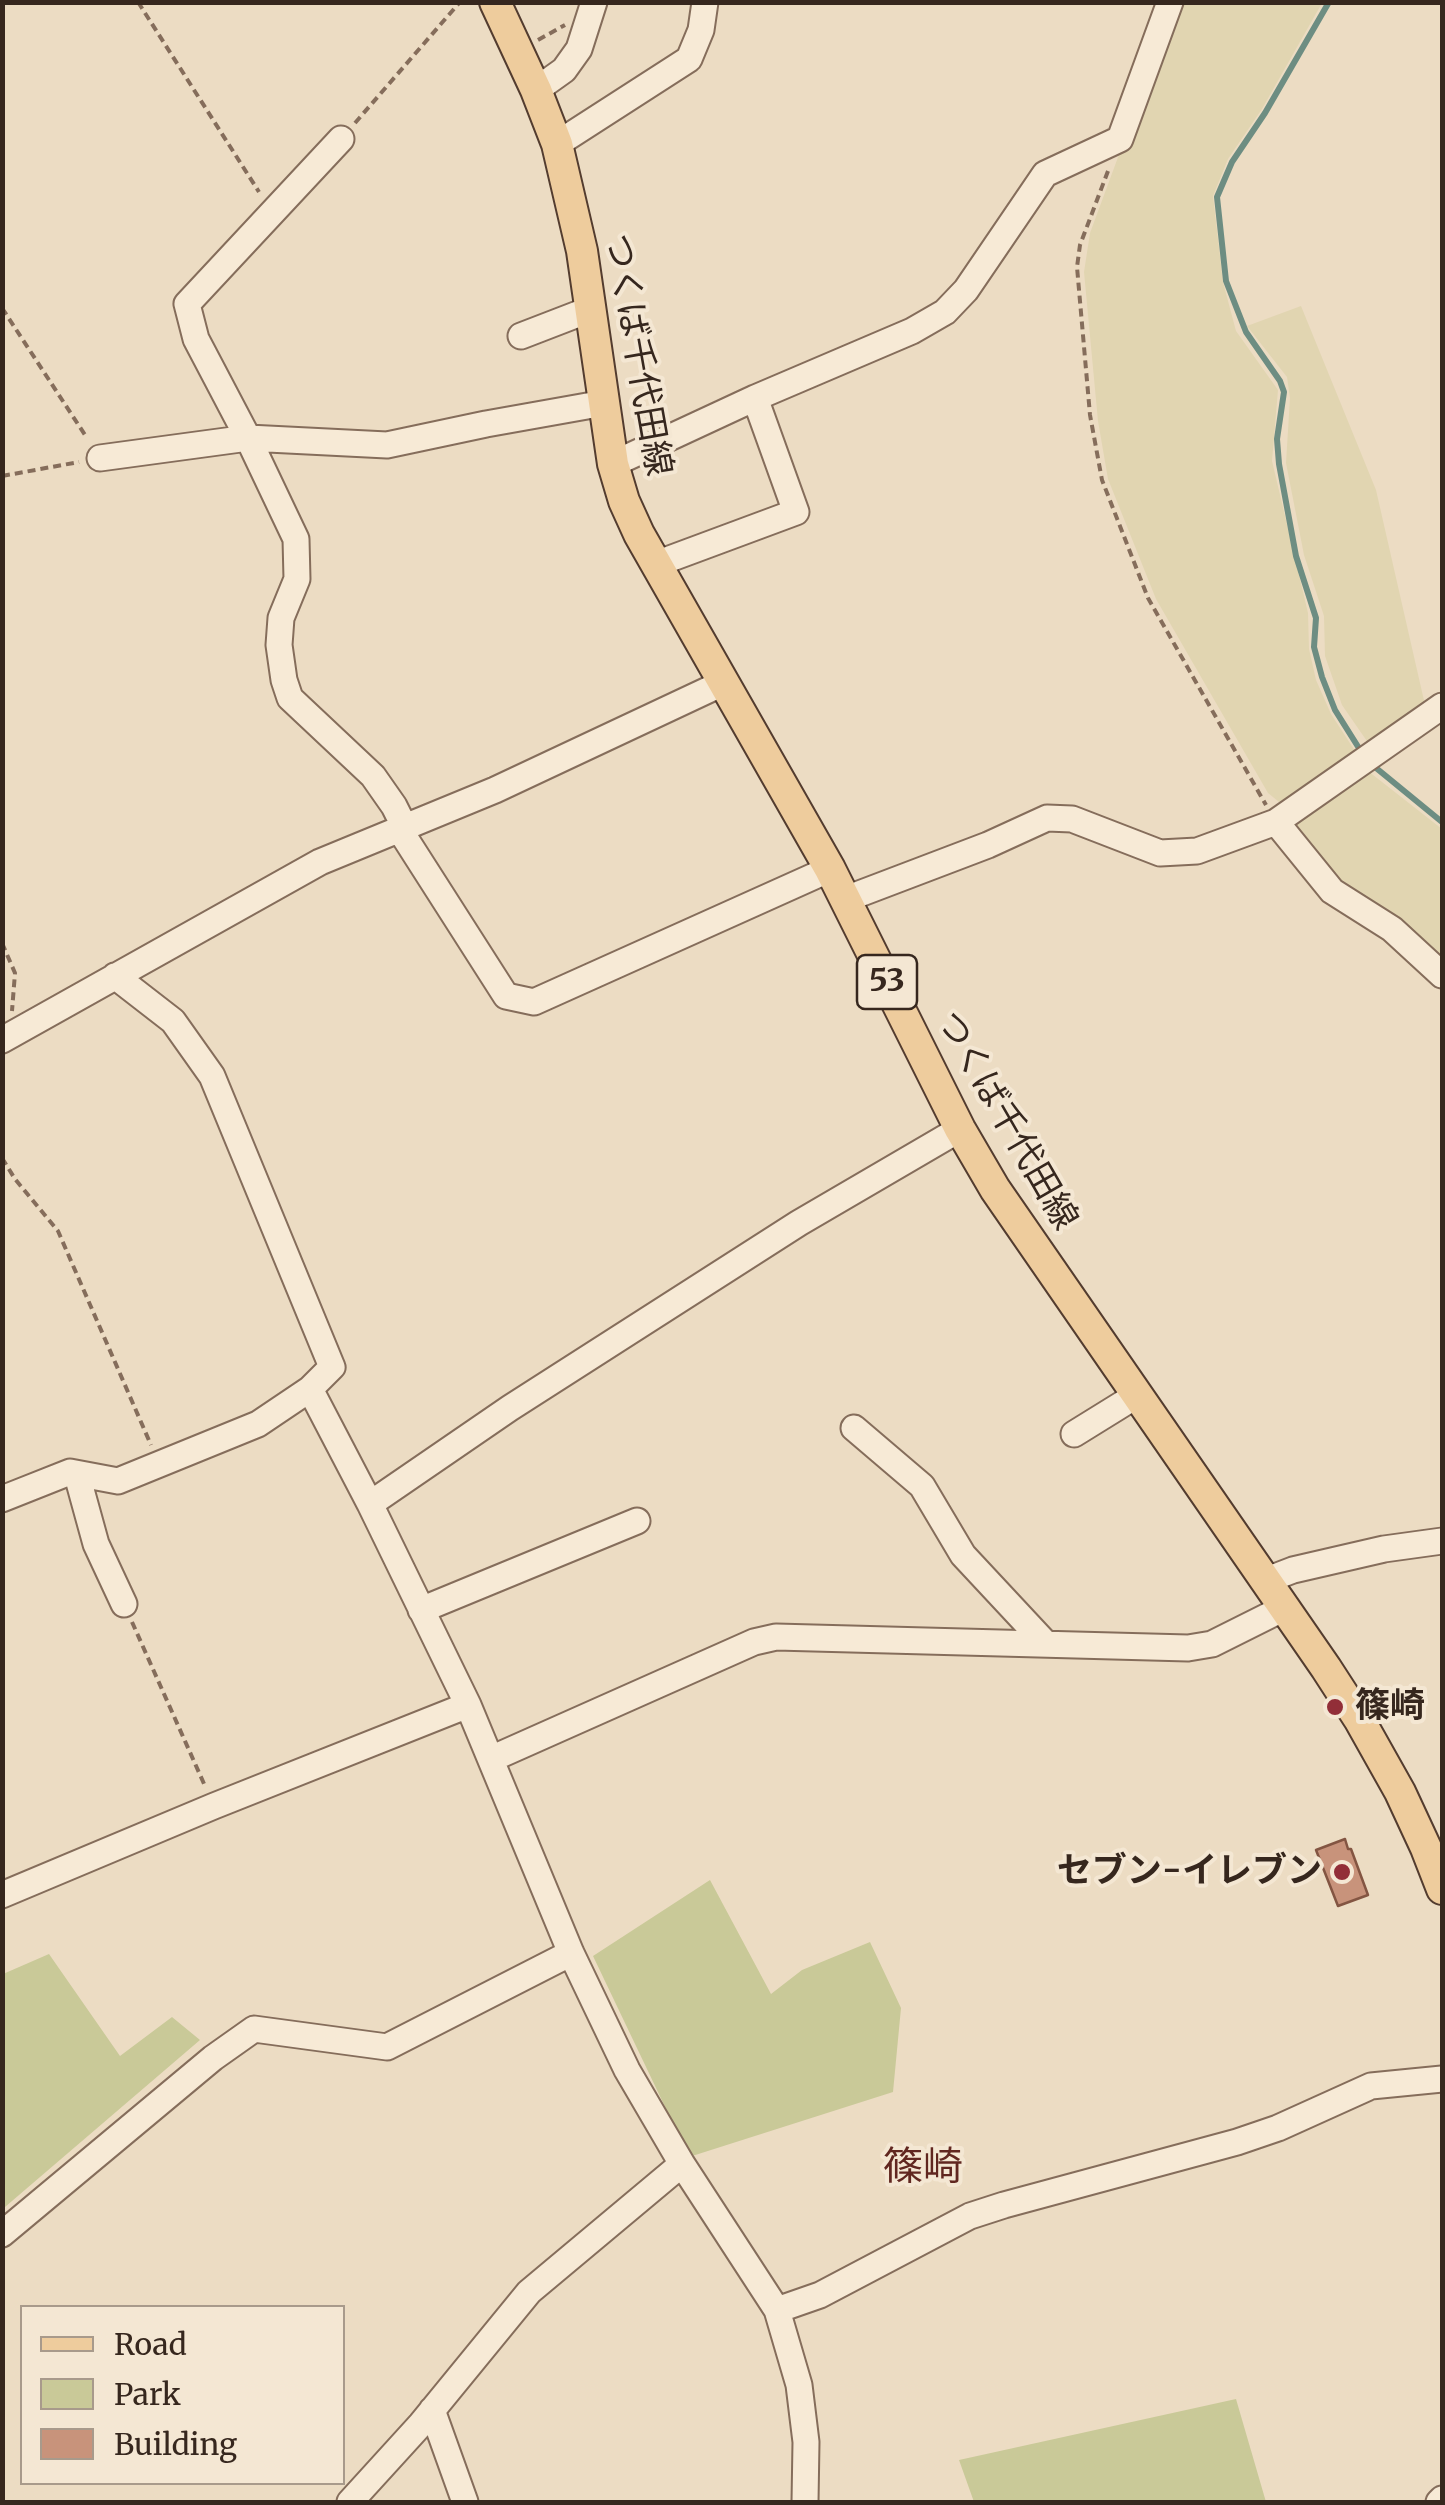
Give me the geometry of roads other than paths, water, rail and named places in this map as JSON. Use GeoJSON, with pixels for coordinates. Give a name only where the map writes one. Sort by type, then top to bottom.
{"type":"FeatureCollection","features":[{"type":"Feature","properties":{"kind":"main road","name":"つくば千代田線"},"geometry":{"type":"LineString","coordinates":[[494,2],[557,144],[582,252],[613,464],[624,501],[830,869],[960,1129],[995,1189],[1335,1680],[1384,1762],[1442,1889]]}},
{"type":"Feature","properties":{"kind":"street"},"geometry":{"type":"LineString","coordinates":[[536,90],[564,70],[579,48],[594,2]]}},
{"type":"Feature","properties":{"kind":"street"},"geometry":{"type":"LineString","coordinates":[[557,144],[689,59],[700,30],[704,2]]}},
{"type":"Feature","properties":{"kind":"street"},"geometry":{"type":"LineString","coordinates":[[613,464],[912,331],[945,312],[966,290],[1045,174],[1120,138],[1170,2]]}},
{"type":"Feature","properties":{"kind":"street"},"geometry":{"type":"LineString","coordinates":[[341,139],[187,304],[196,340],[296,539],[297,579],[281,618],[279,645],[290,698],[373,776],[394,806],[406,838],[506,996],[534,1002],[830,869]]}},
{"type":"Feature","properties":{"kind":"street"},"geometry":{"type":"LineString","coordinates":[[521,336],[591,310]]}},
{"type":"Feature","properties":{"kind":"street"},"geometry":{"type":"LineString","coordinates":[[656,564],[796,512],[755,398]]}},
{"type":"Feature","properties":{"kind":"street"},"geometry":{"type":"LineString","coordinates":[[100,458],[248,438],[387,445],[604,403]]}},
{"type":"Feature","properties":{"kind":"street"},"geometry":{"type":"LineString","coordinates":[[6,1038],[320,862],[495,790],[725,682]]}},
{"type":"Feature","properties":{"kind":"street"},"geometry":{"type":"LineString","coordinates":[[846,899],[988,846],[1047,818],[1072,819],[1160,853],[1197,851],[1276,822],[1442,706]]}},
{"type":"Feature","properties":{"kind":"street"},"geometry":{"type":"LineString","coordinates":[[1276,822],[1332,891],[1392,929],[1442,974]]}},
{"type":"Feature","properties":{"kind":"street"},"geometry":{"type":"LineString","coordinates":[[2,1498],[70,1472],[118,1481],[258,1424],[310,1389],[332,1367],[212,1076],[174,1021],[115,976]]}},
{"type":"Feature","properties":{"kind":"street"},"geometry":{"type":"LineString","coordinates":[[370,1504],[510,1408],[799,1223],[960,1129]]}},
{"type":"Feature","properties":{"kind":"street"},"geometry":{"type":"LineString","coordinates":[[310,1389],[468,1704],[571,1954],[627,2070],[682,2164],[777,2310],[799,2385],[806,2442],[805,2502]]}},
{"type":"Feature","properties":{"kind":"street"},"geometry":{"type":"LineString","coordinates":[[1074,1434],[1137,1395]]}},
{"type":"Feature","properties":{"kind":"street"},"geometry":{"type":"LineString","coordinates":[[854,1428],[922,1486],[963,1555],[1046,1644]]}},
{"type":"Feature","properties":{"kind":"street"},"geometry":{"type":"LineString","coordinates":[[77,1475],[96,1544],[124,1604]]}},
{"type":"Feature","properties":{"kind":"street"},"geometry":{"type":"LineString","coordinates":[[421,1610],[637,1521]]}},
{"type":"Feature","properties":{"kind":"street"},"geometry":{"type":"LineString","coordinates":[[1268,1580],[1292,1570],[1442,1540]]}},
{"type":"Feature","properties":{"kind":"street"},"geometry":{"type":"LineString","coordinates":[[491,1758],[754,1642],[776,1637],[1188,1648],[1212,1644],[1286,1607]]}},
{"type":"Feature","properties":{"kind":"street"},"geometry":{"type":"LineString","coordinates":[[2,1895],[468,1704]]}},
{"type":"Feature","properties":{"kind":"street"},"geometry":{"type":"LineString","coordinates":[[2,2234],[213,2058],[254,2029],[387,2047],[571,1954]]}},
{"type":"Feature","properties":{"kind":"street"},"geometry":{"type":"LineString","coordinates":[[777,2310],[820,2295],[970,2216],[1250,2138],[1372,2086],[1442,2079]]}},
{"type":"Feature","properties":{"kind":"street"},"geometry":{"type":"LineString","coordinates":[[350,2502],[530,2292],[682,2164]]}},
{"type":"Feature","properties":{"kind":"street"},"geometry":{"type":"LineString","coordinates":[[432,2410],[465,2502]]}},
{"type":"Feature","properties":{"kind":"waterway"},"geometry":{"type":"LineString","coordinates":[[1329,2],[1232,162],[1217,197],[1226,281],[1246,332],[1284,392],[1277,439],[1279,464],[1296,556],[1316,618],[1314,647],[1335,710],[1362,753]]}},
{"type":"Feature","properties":{"kind":"waterway"},"geometry":{"type":"LineString","coordinates":[[1370,763],[1442,822]]}},
{"type":"Feature","properties":{"kind":"place","name":"篠崎"},"geometry":{"type":"Point","coordinates":[1335,1707]}},
{"type":"Feature","properties":{"kind":"place","name":"セブン-イレブン"},"geometry":{"type":"Point","coordinates":[1342,1872]}},
{"type":"Feature","properties":{"kind":"district","name":"篠崎"},"geometry":{"type":"Point","coordinates":[923,2169]}}]}
